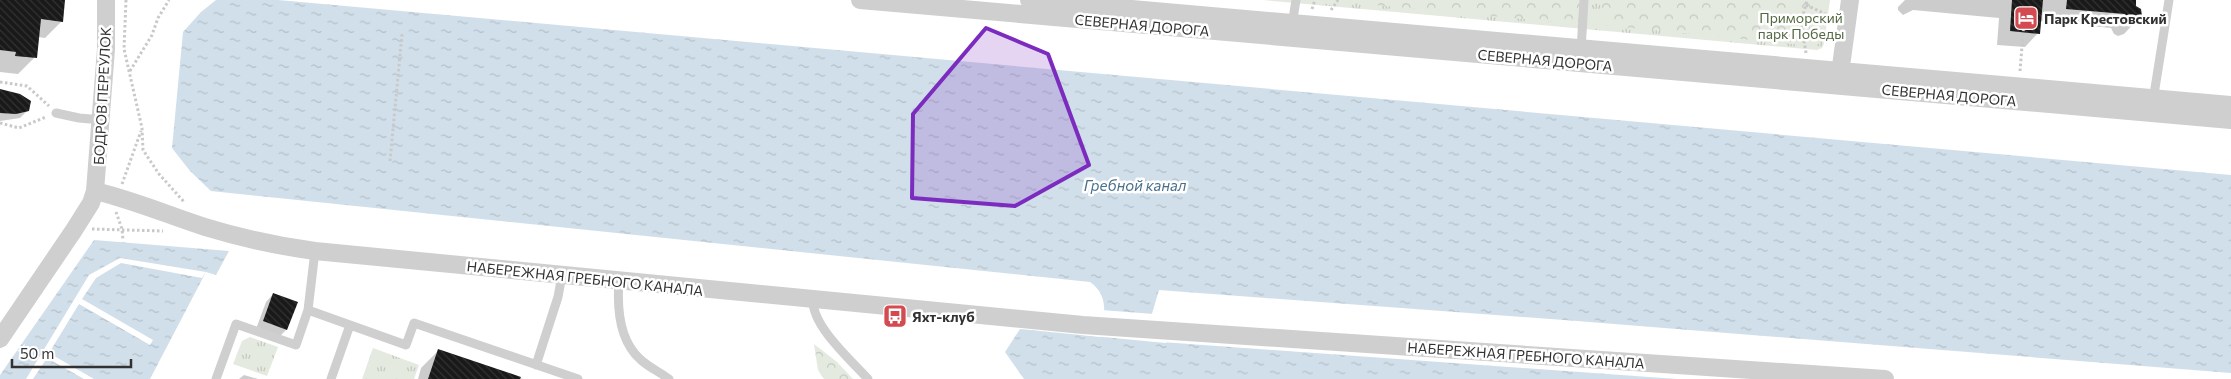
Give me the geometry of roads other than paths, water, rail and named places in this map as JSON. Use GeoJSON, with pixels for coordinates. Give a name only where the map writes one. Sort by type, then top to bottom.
{"type":"FeatureCollection","features":[{"type":"Feature","properties":{"kind":"street","name":"БОДРОВ ПЕРЕУЛОК"},"geometry":{"type":"LineString","coordinates":[[95,191],[102,120],[106,49],[106,0]]}},
{"type":"Feature","properties":{"kind":"street","name":"СЕВЕРНАЯ ДОРОГА"},"geometry":{"type":"LineString","coordinates":[[860,0],[1291,30],[2152,105],[2231,105]]}},
{"type":"Feature","properties":{"kind":"street","name":"СЕВЕРНАЯ ДОРОГА"},"geometry":{"type":"LineString","coordinates":[[1029,0],[1291,30]]}},
{"type":"Feature","properties":{"kind":"street"},"geometry":{"type":"LineString","coordinates":[[1840,78],[1850,0]]}},
{"type":"Feature","properties":{"kind":"street","name":"СЕВЕРНАЯ ДОРОГА"},"geometry":{"type":"LineString","coordinates":[[2152,105],[2231,120]]}},
{"type":"Feature","properties":{"kind":"street"},"geometry":{"type":"LineString","coordinates":[[0,339],[74,230],[95,191]]}},
{"type":"Feature","properties":{"kind":"street","name":"НАБЕРЕЖНАЯ ГРЕБНОГО КАНАЛА"},"geometry":{"type":"LineString","coordinates":[[95,191],[118,196],[236,235],[315,251],[1083,325],[1885,379]]}},
{"type":"Feature","properties":{"kind":"lane"},"geometry":{"type":"LineString","coordinates":[[1291,30],[1296,0]]}},
{"type":"Feature","properties":{"kind":"lane"},"geometry":{"type":"LineString","coordinates":[[1581,55],[1584,0]]}},
{"type":"Feature","properties":{"kind":"lane"},"geometry":{"type":"LineString","coordinates":[[2152,105],[2170,0]]}},
{"type":"Feature","properties":{"kind":"lane"},"geometry":{"type":"LineString","coordinates":[[56,113],[102,120]]}},
{"type":"Feature","properties":{"kind":"lane"},"geometry":{"type":"LineString","coordinates":[[216,379],[236,324],[296,345],[308,310],[315,251]]}},
{"type":"Feature","properties":{"kind":"lane"},"geometry":{"type":"LineString","coordinates":[[536,365],[558,297],[562,275]]}},
{"type":"Feature","properties":{"kind":"lane"},"geometry":{"type":"LineString","coordinates":[[619,281],[618,309],[628,344],[639,359],[669,379]]}},
{"type":"Feature","properties":{"kind":"lane"},"geometry":{"type":"LineString","coordinates":[[813,300],[813,307],[821,325],[868,379]]}},
{"type":"Feature","properties":{"kind":"lane"},"geometry":{"type":"LineString","coordinates":[[308,310],[406,345],[414,323],[578,379]]}},
{"type":"Feature","properties":{"kind":"lane"},"geometry":{"type":"LineString","coordinates":[[330,379],[350,325]]}},
{"type":"Feature","properties":{"kind":"water","name":"Гребной канал"},"geometry":{"type":"Polygon","coordinates":[[[216,0],[278,0],[2231,175],[2231,373],[1159,290],[1151,317],[1148,341],[1677,379],[1024,379],[1005,352],[1020,329],[1101,337],[1104,314],[1103,300],[1101,294],[1090,282],[211,191],[190,171],[172,148],[183,32],[201,12],[216,0]]]}},
{"type":"Feature","properties":{"kind":"water"},"geometry":{"type":"Polygon","coordinates":[[[94,240],[229,251],[216,275],[206,272],[150,379],[0,379],[0,375],[94,240]]]}},
{"type":"Feature","properties":{"kind":"place","name":"Парк Крестовский"},"geometry":{"type":"Point","coordinates":[2026,18]}},
{"type":"Feature","properties":{"kind":"place","name":"Яхт-клуб"},"geometry":{"type":"Point","coordinates":[895,316]}},
{"type":"Feature","properties":{"kind":"park label","name":"Приморский парк Победы"},"geometry":{"type":"Point","coordinates":[1801,25]}}]}
